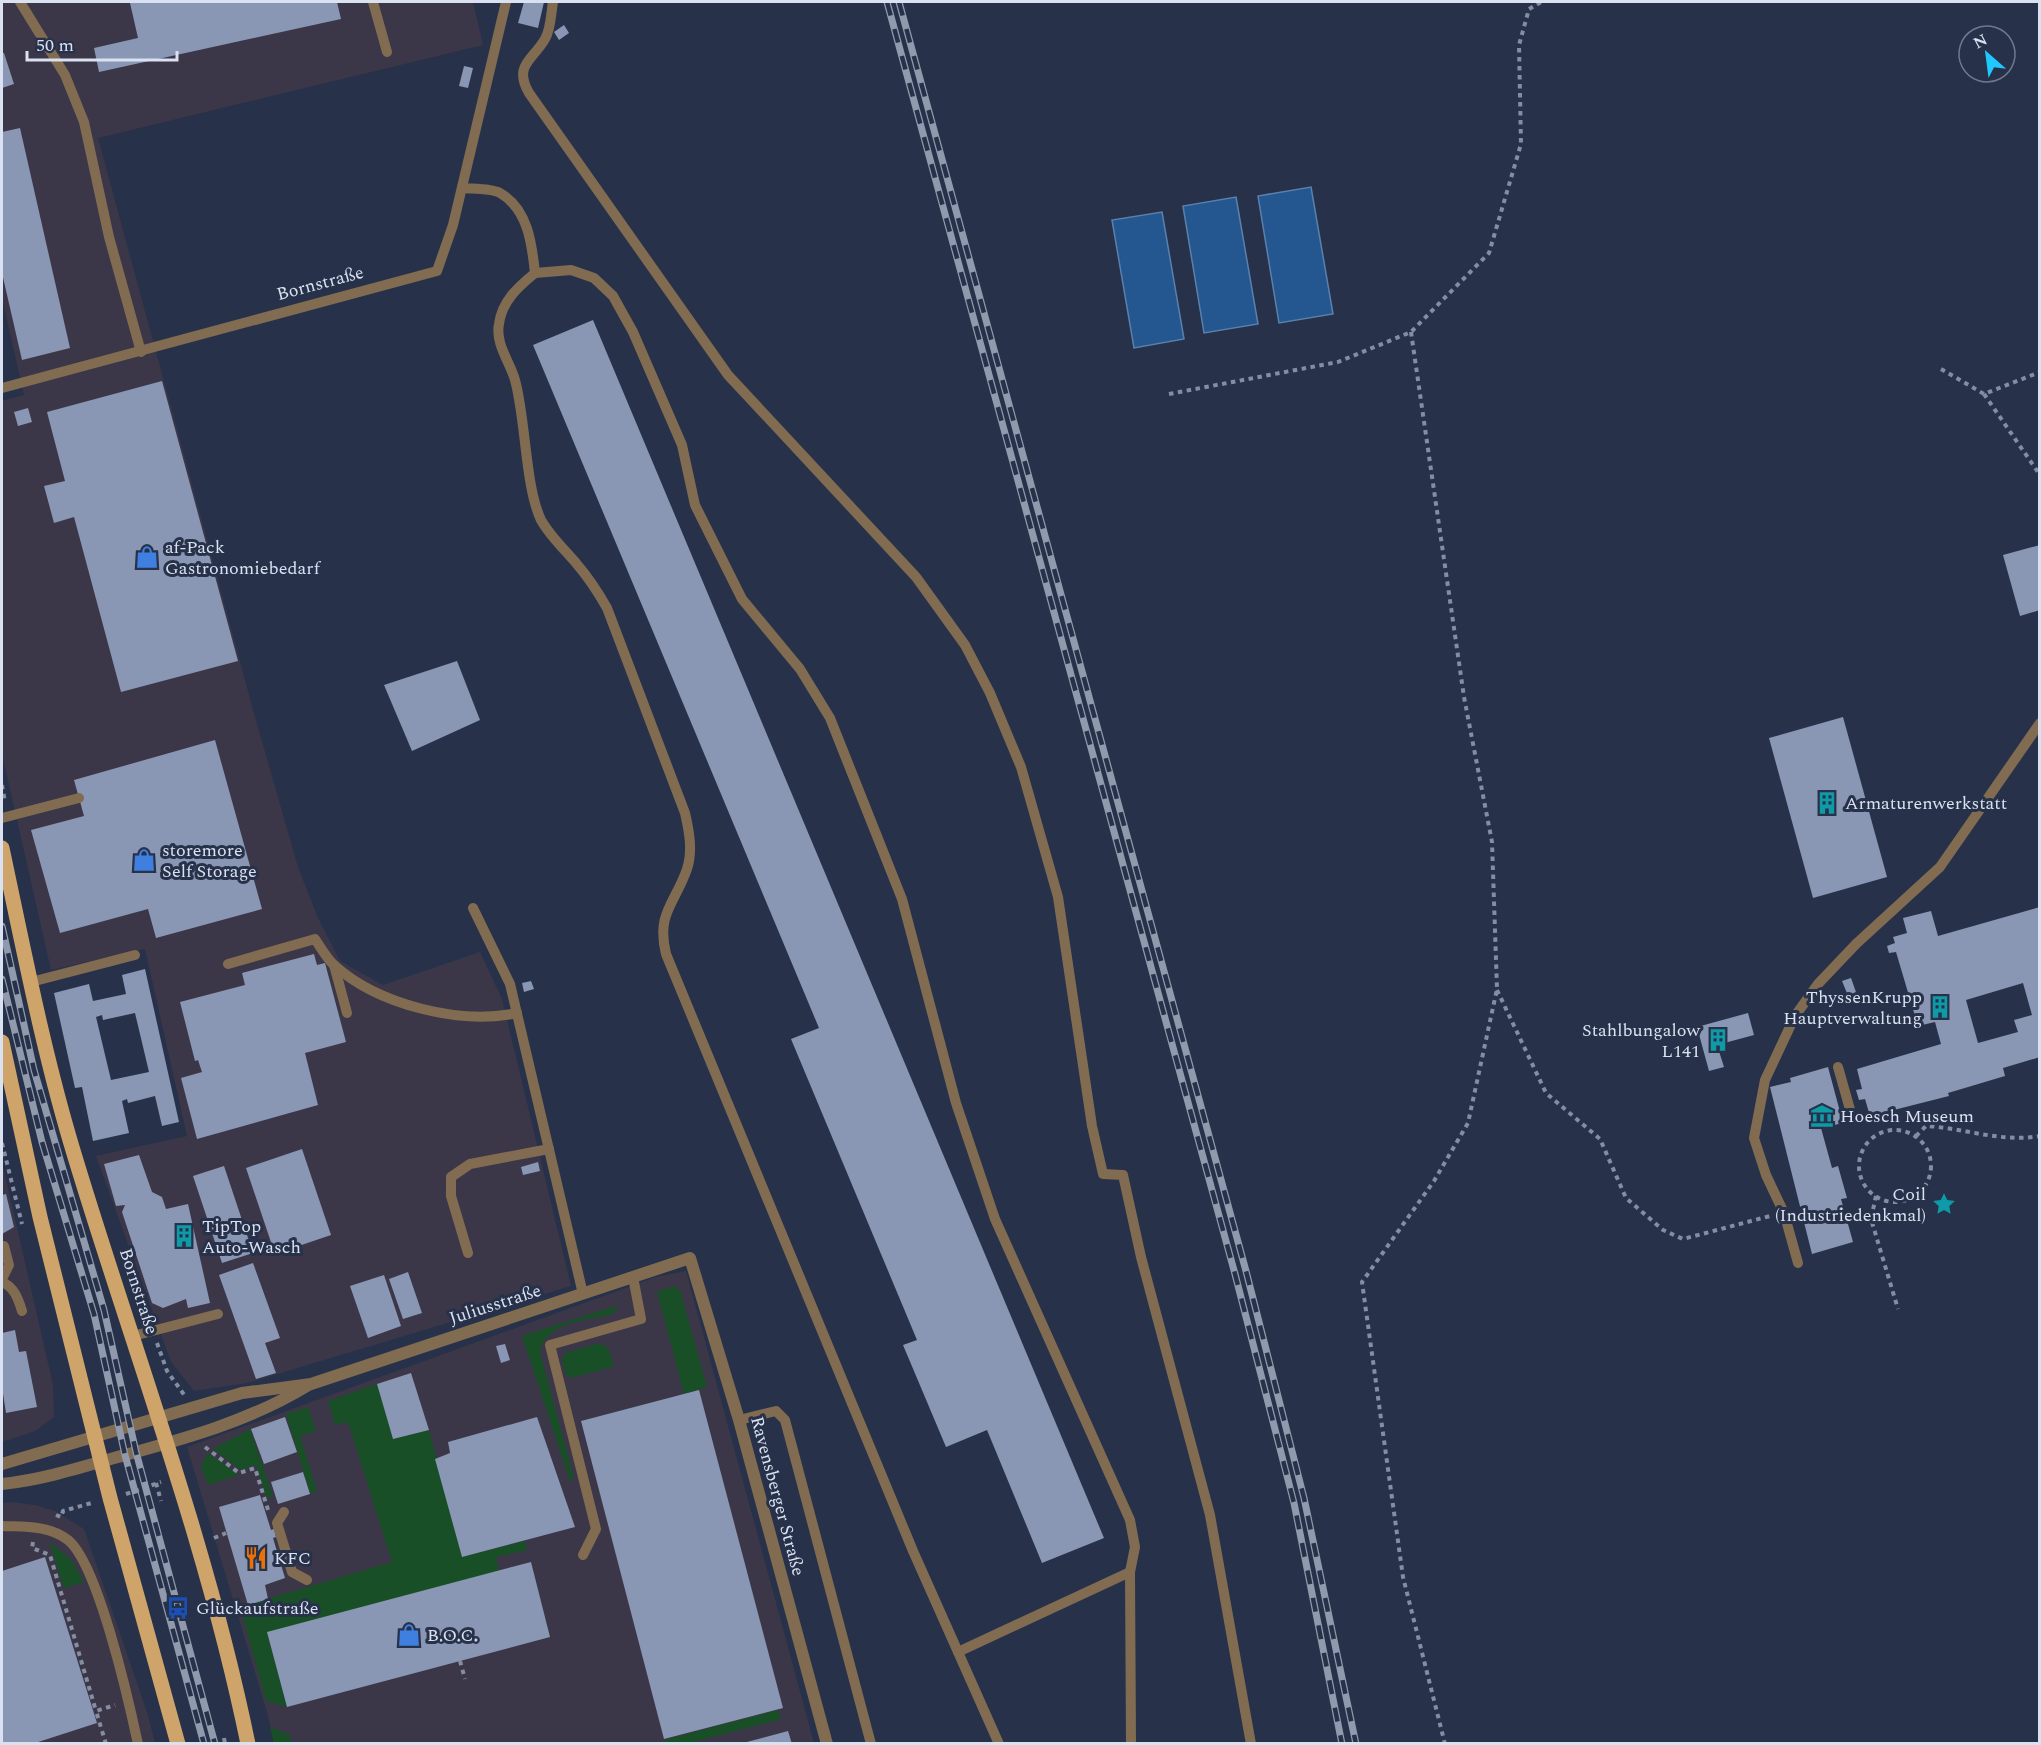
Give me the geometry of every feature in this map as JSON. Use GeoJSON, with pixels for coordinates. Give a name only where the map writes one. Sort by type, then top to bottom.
{"type":"FeatureCollection","features":[{"type":"Feature","properties":{"kind":"main road","name":"Bornstraße"},"geometry":{"type":"LineString","coordinates":[[2,848],[31,982],[75,1157],[168,1444],[212,1594],[248,1743]]}},
{"type":"Feature","properties":{"kind":"main road"},"geometry":{"type":"LineString","coordinates":[[2,1042],[40,1217],[102,1462],[178,1743]]}},
{"type":"Feature","properties":{"kind":"street","name":"Juliusstraße"},"geometry":{"type":"LineString","coordinates":[[95,1435],[242,1393],[311,1384],[690,1258]]}},
{"type":"Feature","properties":{"kind":"street","name":"Ravensberger Straße"},"geometry":{"type":"LineString","coordinates":[[690,1258],[739,1420],[827,1743]]}},
{"type":"Feature","properties":{"kind":"street","name":"Juliusstraße"},"geometry":{"type":"LineString","coordinates":[[102,1462],[168,1444],[282,1401],[311,1384]]}},
{"type":"Feature","properties":{"kind":"street"},"geometry":{"type":"LineString","coordinates":[[2,1464],[95,1435]]}},
{"type":"Feature","properties":{"kind":"street"},"geometry":{"type":"LineString","coordinates":[[2,1484],[30,1481],[102,1462]]}},
{"type":"Feature","properties":{"kind":"lane"},"geometry":{"type":"LineString","coordinates":[[20,2],[65,75],[84,122],[109,237],[141,352]]}},
{"type":"Feature","properties":{"kind":"lane"},"geometry":{"type":"LineString","coordinates":[[373,2],[387,52]]}},
{"type":"Feature","properties":{"kind":"lane","name":"Bornstraße"},"geometry":{"type":"LineString","coordinates":[[2,388],[437,271],[462,188],[506,2]]}},
{"type":"Feature","properties":{"kind":"lane"},"geometry":{"type":"LineString","coordinates":[[554,2],[546,38],[524,67],[522,78],[529,93],[728,375],[885,541],[942,612],[985,683],[1009,735],[1021,767],[1058,897],[1092,1126],[1103,1174],[1123,1175],[1141,1257],[1210,1515],[1251,1743]]}},
{"type":"Feature","properties":{"kind":"lane"},"geometry":{"type":"LineString","coordinates":[[462,188],[499,192],[517,210],[530,231],[535,273]]}},
{"type":"Feature","properties":{"kind":"lane"},"geometry":{"type":"LineString","coordinates":[[999,1743],[913,1551],[666,954],[661,933],[665,914],[688,867],[690,835],[685,813],[608,608],[592,583],[542,520],[535,503],[526,431],[515,378],[502,349],[498,326],[502,309],[515,290],[535,273],[572,270],[594,278],[613,296],[633,332],[682,445],[695,505],[742,599],[800,669],[830,718],[903,899],[956,1103],[996,1219],[1130,1520],[1135,1547],[1130,1572],[1131,1743]]}},
{"type":"Feature","properties":{"kind":"lane"},"geometry":{"type":"LineString","coordinates":[[1798,1263],[1784,1213],[1766,1176],[1754,1138],[1765,1080],[1796,1016],[1818,984],[1848,952],[1940,867],[2040,723]]}},
{"type":"Feature","properties":{"kind":"lane"},"geometry":{"type":"LineString","coordinates":[[5,817],[79,798]]}},
{"type":"Feature","properties":{"kind":"lane"},"geometry":{"type":"LineString","coordinates":[[473,908],[510,984],[583,1294]]}},
{"type":"Feature","properties":{"kind":"lane"},"geometry":{"type":"LineString","coordinates":[[228,964],[315,939],[334,965],[377,993],[422,1010],[478,1016],[517,1013]]}},
{"type":"Feature","properties":{"kind":"lane"},"geometry":{"type":"LineString","coordinates":[[31,982],[135,955]]}},
{"type":"Feature","properties":{"kind":"lane"},"geometry":{"type":"LineString","coordinates":[[334,965],[347,1013]]}},
{"type":"Feature","properties":{"kind":"lane"},"geometry":{"type":"LineString","coordinates":[[1838,1067],[1853,1120]]}},
{"type":"Feature","properties":{"kind":"lane"},"geometry":{"type":"LineString","coordinates":[[468,1253],[451,1196],[451,1177],[470,1164],[549,1149]]}},
{"type":"Feature","properties":{"kind":"lane"},"geometry":{"type":"LineString","coordinates":[[4,1246],[9,1265],[2,1281],[9,1285],[17,1296],[22,1311]]}},
{"type":"Feature","properties":{"kind":"lane"},"geometry":{"type":"LineString","coordinates":[[583,1555],[596,1529],[550,1345],[641,1318],[633,1277]]}},
{"type":"Feature","properties":{"kind":"lane"},"geometry":{"type":"LineString","coordinates":[[133,1336],[205,1313],[218,1314]]}},
{"type":"Feature","properties":{"kind":"lane"},"geometry":{"type":"LineString","coordinates":[[739,1420],[776,1411],[785,1420],[871,1743]]}},
{"type":"Feature","properties":{"kind":"lane"},"geometry":{"type":"LineString","coordinates":[[284,1512],[277,1523],[292,1572],[307,1580]]}},
{"type":"Feature","properties":{"kind":"lane"},"geometry":{"type":"LineString","coordinates":[[2,1526],[37,1527],[54,1532],[69,1541],[82,1557],[129,1701],[138,1743]]}},
{"type":"Feature","properties":{"kind":"lane"},"geometry":{"type":"LineString","coordinates":[[958,1652],[1130,1572]]}},
{"type":"Feature","properties":{"kind":"path"},"geometry":{"type":"LineString","coordinates":[[1169,394],[1338,362],[1411,332],[1489,253],[1521,144],[1519,45],[1529,9],[1541,2]]}},
{"type":"Feature","properties":{"kind":"path"},"geometry":{"type":"LineString","coordinates":[[1411,332],[1464,697],[1492,842],[1497,989],[1468,1123],[1434,1181],[1362,1282],[1403,1577],[1445,1743]]}},
{"type":"Feature","properties":{"kind":"path"},"geometry":{"type":"LineString","coordinates":[[1941,369],[1984,394],[2040,475]]}},
{"type":"Feature","properties":{"kind":"path"},"geometry":{"type":"LineString","coordinates":[[1984,394],[2040,372]]}},
{"type":"Feature","properties":{"kind":"path"},"geometry":{"type":"LineString","coordinates":[[2,785],[5,817]]}},
{"type":"Feature","properties":{"kind":"path"},"geometry":{"type":"LineString","coordinates":[[1497,989],[1546,1093],[1600,1139],[1626,1198],[1663,1230],[1683,1239],[1784,1213]]}},
{"type":"Feature","properties":{"kind":"path"},"geometry":{"type":"LineString","coordinates":[[1916,1136],[1926,1126],[1954,1127],[2024,1139],[2040,1136]]}},
{"type":"Feature","properties":{"kind":"path"},"geometry":{"type":"LineString","coordinates":[[1905,1131],[1916,1136],[1930,1156],[1928,1180],[1921,1191],[1912,1198],[1900,1202],[1876,1196],[1862,1179],[1859,1168],[1865,1146],[1883,1132],[1905,1131]]}},
{"type":"Feature","properties":{"kind":"path"},"geometry":{"type":"LineString","coordinates":[[1876,1196],[1871,1219],[1898,1309]]}},
{"type":"Feature","properties":{"kind":"path"},"geometry":{"type":"LineString","coordinates":[[130,1266],[167,1371],[183,1390],[189,1409]]}},
{"type":"Feature","properties":{"kind":"path"},"geometry":{"type":"LineString","coordinates":[[204,1446],[239,1473],[255,1468],[270,1515],[267,1516]]}},
{"type":"Feature","properties":{"kind":"path"},"geometry":{"type":"LineString","coordinates":[[156,1483],[161,1501]]}},
{"type":"Feature","properties":{"kind":"path"},"geometry":{"type":"LineString","coordinates":[[214,1538],[226,1533]]}},
{"type":"Feature","properties":{"kind":"path"},"geometry":{"type":"LineString","coordinates":[[460,1661],[465,1678]]}},
{"type":"Feature","properties":{"kind":"path"},"geometry":{"type":"LineString","coordinates":[[106,1743],[96,1711],[129,1701]]}},
{"type":"Feature","properties":{"kind":"path"},"geometry":{"type":"LineString","coordinates":[[224,1738],[225,1743]]}},
{"type":"Feature","properties":{"kind":"shaded area"},"geometry":{"type":"Polygon","coordinates":[[[2,2],[473,2],[483,45],[98,138],[255,717],[298,867],[318,918],[340,961],[383,985],[480,952],[502,999],[571,1286],[247,1383],[194,1391],[171,1362],[96,1156],[187,1136],[145,949],[51,970],[2,754],[2,401],[24,395],[2,298],[2,2]]]}},
{"type":"Feature","properties":{"kind":"shaded area"},"geometry":{"type":"Polygon","coordinates":[[[2,1162],[53,1385],[54,1417],[35,1431],[2,1442],[2,1162]]]}},
{"type":"Feature","properties":{"kind":"shaded area"},"geometry":{"type":"Polygon","coordinates":[[[686,1271],[814,1743],[274,1743],[267,1712],[187,1447],[656,1277],[686,1271]]]}},
{"type":"Feature","properties":{"kind":"shaded area"},"geometry":{"type":"Polygon","coordinates":[[[2,1503],[35,1505],[55,1511],[84,1529],[147,1712],[155,1743],[2,1743],[2,1503]]]}},
{"type":"Feature","properties":{"kind":"green space"},"geometry":{"type":"Polygon","coordinates":[[[674,1286],[680,1290],[707,1387],[684,1394],[657,1292],[674,1286]]]}},
{"type":"Feature","properties":{"kind":"green space"},"geometry":{"type":"Polygon","coordinates":[[[619,1305],[613,1314],[559,1328],[550,1334],[540,1352],[574,1478],[570,1481],[522,1336],[619,1305]]]}},
{"type":"Feature","properties":{"kind":"green space"},"geometry":{"type":"Polygon","coordinates":[[[599,1343],[608,1348],[614,1366],[572,1378],[566,1375],[562,1361],[565,1353],[599,1343]]]}},
{"type":"Feature","properties":{"kind":"green space"},"geometry":{"type":"Polygon","coordinates":[[[377,1384],[393,1439],[429,1430],[462,1557],[525,1541],[527,1550],[496,1557],[499,1571],[267,1633],[287,1707],[266,1701],[240,1607],[392,1562],[348,1422],[335,1425],[328,1401],[377,1384]]]}},
{"type":"Feature","properties":{"kind":"green space"},"geometry":{"type":"Polygon","coordinates":[[[308,1407],[316,1431],[300,1436],[317,1491],[310,1493],[286,1414],[308,1407]]]}},
{"type":"Feature","properties":{"kind":"green space"},"geometry":{"type":"Polygon","coordinates":[[[250,1429],[273,1496],[267,1498],[256,1465],[241,1470],[213,1449],[250,1429]]]}},
{"type":"Feature","properties":{"kind":"green space"},"geometry":{"type":"Polygon","coordinates":[[[208,1453],[239,1475],[208,1485],[201,1466],[208,1453]]]}},
{"type":"Feature","properties":{"kind":"green space"},"geometry":{"type":"Polygon","coordinates":[[[49,1542],[71,1559],[84,1582],[64,1588],[49,1542]]]}},
{"type":"Feature","properties":{"kind":"green space"},"geometry":{"type":"Polygon","coordinates":[[[778,1710],[781,1719],[690,1743],[665,1743],[664,1740],[778,1710]]]}},
{"type":"Feature","properties":{"kind":"green space"},"geometry":{"type":"Polygon","coordinates":[[[270,1727],[290,1735],[292,1743],[274,1743],[270,1727]]]}},
{"type":"Feature","properties":{"kind":"water"},"geometry":{"type":"Polygon","coordinates":[[[1311,187],[1333,314],[1279,323],[1258,196],[1311,187]]]}},
{"type":"Feature","properties":{"kind":"water"},"geometry":{"type":"Polygon","coordinates":[[[1236,197],[1258,324],[1204,333],[1183,206],[1236,197]]]}},
{"type":"Feature","properties":{"kind":"water"},"geometry":{"type":"Polygon","coordinates":[[[1162,212],[1184,339],[1134,348],[1112,220],[1162,212]]]}},
{"type":"Feature","properties":{"kind":"building"},"geometry":{"type":"Polygon","coordinates":[[[337,2],[341,19],[99,72],[94,48],[138,38],[130,3],[337,2]]]}},
{"type":"Feature","properties":{"kind":"building"},"geometry":{"type":"Polygon","coordinates":[[[524,2],[544,2],[538,28],[518,23],[524,2]]]}},
{"type":"Feature","properties":{"kind":"building"},"geometry":{"type":"Polygon","coordinates":[[[564,25],[569,33],[559,40],[554,32],[564,25]]]}},
{"type":"Feature","properties":{"kind":"building"},"geometry":{"type":"Polygon","coordinates":[[[2,53],[4,53],[14,84],[2,88],[2,53]]]}},
{"type":"Feature","properties":{"kind":"building"},"geometry":{"type":"Polygon","coordinates":[[[464,66],[473,68],[468,88],[459,86],[464,66]]]}},
{"type":"Feature","properties":{"kind":"building"},"geometry":{"type":"Polygon","coordinates":[[[20,128],[70,348],[22,360],[2,273],[2,132],[20,128]]]}},
{"type":"Feature","properties":{"kind":"building"},"geometry":{"type":"Polygon","coordinates":[[[593,320],[1104,1538],[1042,1563],[987,1430],[946,1447],[903,1345],[917,1340],[791,1039],[819,1028],[533,345],[593,320]]]}},
{"type":"Feature","properties":{"kind":"building","name":"af-Pack Gastronomiebedarf"},"geometry":{"type":"Polygon","coordinates":[[[162,381],[238,661],[121,692],[74,517],[54,523],[44,486],[65,481],[47,412],[162,381]]]}},
{"type":"Feature","properties":{"kind":"building"},"geometry":{"type":"Polygon","coordinates":[[[28,408],[32,422],[18,426],[14,412],[28,408]]]}},
{"type":"Feature","properties":{"kind":"building"},"geometry":{"type":"Polygon","coordinates":[[[2040,545],[2040,610],[2020,616],[2003,555],[2040,545]]]}},
{"type":"Feature","properties":{"kind":"building"},"geometry":{"type":"Polygon","coordinates":[[[457,661],[480,720],[412,751],[384,685],[457,661]]]}},
{"type":"Feature","properties":{"kind":"building","name":"Armaturenwerkstatt"},"geometry":{"type":"Polygon","coordinates":[[[1843,717],[1887,877],[1813,898],[1769,738],[1843,717]]]}},
{"type":"Feature","properties":{"kind":"building","name":"storemore Self Storage"},"geometry":{"type":"Polygon","coordinates":[[[215,740],[262,909],[156,938],[148,909],[60,933],[31,830],[84,816],[74,780],[215,740]]]}},
{"type":"Feature","properties":{"kind":"building","name":"ThyssenKrupp Hauptverwaltung"},"geometry":{"type":"Polygon","coordinates":[[[2040,907],[2040,1057],[2003,1068],[2005,1076],[1948,1093],[1949,1096],[1870,1116],[1865,1099],[1859,1100],[1856,1090],[1862,1089],[1857,1069],[1941,1044],[1935,1022],[1918,1026],[1896,952],[1889,953],[1887,946],[1895,943],[1893,937],[1907,933],[1903,918],[1931,911],[1938,936],[2040,907]],[[2023,983],[1966,1000],[1978,1043],[2018,1032],[2014,1020],[2032,1015],[2023,983]]]}},
{"type":"Feature","properties":{"kind":"building"},"geometry":{"type":"Polygon","coordinates":[[[314,954],[317,965],[325,963],[346,1042],[305,1053],[318,1105],[197,1139],[181,1078],[202,1072],[198,1060],[195,1061],[180,1002],[245,985],[242,973],[314,954]]]}},
{"type":"Feature","properties":{"kind":"building"},"geometry":{"type":"Polygon","coordinates":[[[145,969],[179,1122],[162,1126],[155,1096],[128,1103],[127,1099],[122,1101],[129,1133],[93,1141],[82,1087],[75,1088],[54,993],[89,984],[93,1001],[126,994],[122,975],[145,969]],[[135,1013],[103,1020],[102,1015],[96,1017],[111,1080],[149,1072],[135,1013]]]}},
{"type":"Feature","properties":{"kind":"building"},"geometry":{"type":"Polygon","coordinates":[[[1851,978],[1857,995],[1849,998],[1842,981],[1851,978]]]}},
{"type":"Feature","properties":{"kind":"building"},"geometry":{"type":"Polygon","coordinates":[[[531,981],[534,989],[524,992],[522,983],[531,981]]]}},
{"type":"Feature","properties":{"kind":"building","name":"Stahlbungalow L141"},"geometry":{"type":"Polygon","coordinates":[[[1748,1013],[1754,1035],[1717,1045],[1724,1067],[1709,1071],[1697,1027],[1748,1013]]]}},
{"type":"Feature","properties":{"kind":"building"},"geometry":{"type":"Polygon","coordinates":[[[1828,1067],[1843,1123],[1821,1128],[1832,1168],[1838,1166],[1847,1198],[1841,1199],[1853,1242],[1812,1254],[1770,1087],[1791,1082],[1790,1078],[1828,1067]]]}},
{"type":"Feature","properties":{"kind":"building"},"geometry":{"type":"Polygon","coordinates":[[[302,1149],[331,1235],[275,1254],[246,1168],[302,1149]]]}},
{"type":"Feature","properties":{"kind":"building"},"geometry":{"type":"Polygon","coordinates":[[[139,1155],[152,1192],[162,1197],[166,1209],[188,1204],[210,1303],[188,1308],[186,1299],[163,1308],[152,1303],[122,1212],[125,1205],[116,1206],[104,1164],[139,1155]]]}},
{"type":"Feature","properties":{"kind":"building"},"geometry":{"type":"Polygon","coordinates":[[[538,1162],[540,1171],[523,1175],[521,1167],[538,1162]]]}},
{"type":"Feature","properties":{"kind":"building"},"geometry":{"type":"Polygon","coordinates":[[[224,1166],[253,1253],[222,1263],[193,1176],[224,1166]]]}},
{"type":"Feature","properties":{"kind":"building"},"geometry":{"type":"Polygon","coordinates":[[[6,1194],[14,1227],[2,1234],[2,1195],[6,1194]]]}},
{"type":"Feature","properties":{"kind":"building"},"geometry":{"type":"Polygon","coordinates":[[[253,1263],[280,1338],[265,1343],[276,1373],[256,1379],[219,1275],[253,1263]]]}},
{"type":"Feature","properties":{"kind":"building"},"geometry":{"type":"Polygon","coordinates":[[[408,1272],[422,1313],[403,1319],[389,1279],[408,1272]]]}},
{"type":"Feature","properties":{"kind":"building"},"geometry":{"type":"Polygon","coordinates":[[[384,1275],[401,1326],[368,1338],[350,1286],[384,1275]]]}},
{"type":"Feature","properties":{"kind":"building"},"geometry":{"type":"Polygon","coordinates":[[[15,1330],[19,1352],[26,1351],[37,1407],[6,1413],[2,1387],[2,1333],[15,1330]]]}},
{"type":"Feature","properties":{"kind":"building"},"geometry":{"type":"Polygon","coordinates":[[[505,1344],[510,1360],[501,1363],[496,1346],[505,1344]]]}},
{"type":"Feature","properties":{"kind":"building"},"geometry":{"type":"Polygon","coordinates":[[[411,1373],[429,1430],[393,1439],[377,1384],[411,1373]]]}},
{"type":"Feature","properties":{"kind":"building"},"geometry":{"type":"Polygon","coordinates":[[[699,1390],[783,1708],[664,1739],[581,1421],[699,1390]]]}},
{"type":"Feature","properties":{"kind":"building"},"geometry":{"type":"Polygon","coordinates":[[[285,1417],[297,1452],[264,1464],[251,1429],[285,1417]]]}},
{"type":"Feature","properties":{"kind":"building"},"geometry":{"type":"Polygon","coordinates":[[[537,1417],[575,1527],[462,1557],[435,1459],[450,1453],[448,1442],[537,1417]]]}},
{"type":"Feature","properties":{"kind":"building"},"geometry":{"type":"Polygon","coordinates":[[[303,1472],[310,1494],[278,1504],[271,1482],[303,1472]]]}},
{"type":"Feature","properties":{"kind":"building","name":"KFC"},"geometry":{"type":"Polygon","coordinates":[[[260,1495],[271,1530],[274,1529],[276,1537],[273,1538],[285,1578],[265,1585],[268,1599],[248,1605],[219,1507],[260,1495]]]}},
{"type":"Feature","properties":{"kind":"building"},"geometry":{"type":"Polygon","coordinates":[[[45,1557],[97,1723],[32,1744],[2,1744],[2,1571],[45,1557]]]}},
{"type":"Feature","properties":{"kind":"building","name":"B.O.C."},"geometry":{"type":"Polygon","coordinates":[[[531,1562],[550,1637],[287,1707],[267,1632],[531,1562]]]}},
{"type":"Feature","properties":{"kind":"building"},"geometry":{"type":"Polygon","coordinates":[[[788,1731],[792,1744],[743,1744],[743,1743],[788,1731]]]}},
{"type":"Feature","properties":{"kind":"railway"},"geometry":{"type":"LineString","coordinates":[[887,2],[1235,1274],[1294,1503],[1342,1744]]}},
{"type":"Feature","properties":{"kind":"railway"},"geometry":{"type":"LineString","coordinates":[[899,2],[1246,1271],[1304,1498],[1356,1744]]}},
{"type":"Feature","properties":{"kind":"railway"},"geometry":{"type":"LineString","coordinates":[[2,926],[34,1070],[104,1310],[136,1452],[215,1744]]}},
{"type":"Feature","properties":{"kind":"railway"},"geometry":{"type":"LineString","coordinates":[[2,979],[42,1142],[94,1314],[125,1455],[204,1744]]}},
{"type":"Feature","properties":{"kind":"place","name":"af-Pack Gastronomiebedarf"},"geometry":{"type":"Point","coordinates":[147,557]}},
{"type":"Feature","properties":{"kind":"place","name":"Armaturenwerkstatt"},"geometry":{"type":"Point","coordinates":[1827,803]}},
{"type":"Feature","properties":{"kind":"place","name":"storemore Self Storage"},"geometry":{"type":"Point","coordinates":[144,860]}},
{"type":"Feature","properties":{"kind":"place","name":"ThyssenKrupp Hauptverwaltung"},"geometry":{"type":"Point","coordinates":[1940,1007]}},
{"type":"Feature","properties":{"kind":"place","name":"Stahlbungalow L141"},"geometry":{"type":"Point","coordinates":[1718,1040]}},
{"type":"Feature","properties":{"kind":"place","name":"Hoesch Museum"},"geometry":{"type":"Point","coordinates":[1822,1116]}},
{"type":"Feature","properties":{"kind":"place","name":"Coil (Industriedenkmal)"},"geometry":{"type":"Point","coordinates":[1944,1204]}},
{"type":"Feature","properties":{"kind":"place","name":"TipTop Auto-Wasch"},"geometry":{"type":"Point","coordinates":[184,1236]}},
{"type":"Feature","properties":{"kind":"place","name":"KFC"},"geometry":{"type":"Point","coordinates":[256,1558]}},
{"type":"Feature","properties":{"kind":"place","name":"Glückaufstraße"},"geometry":{"type":"Point","coordinates":[178,1608]}},
{"type":"Feature","properties":{"kind":"place","name":"B.O.C."},"geometry":{"type":"Point","coordinates":[409,1635]}}]}
